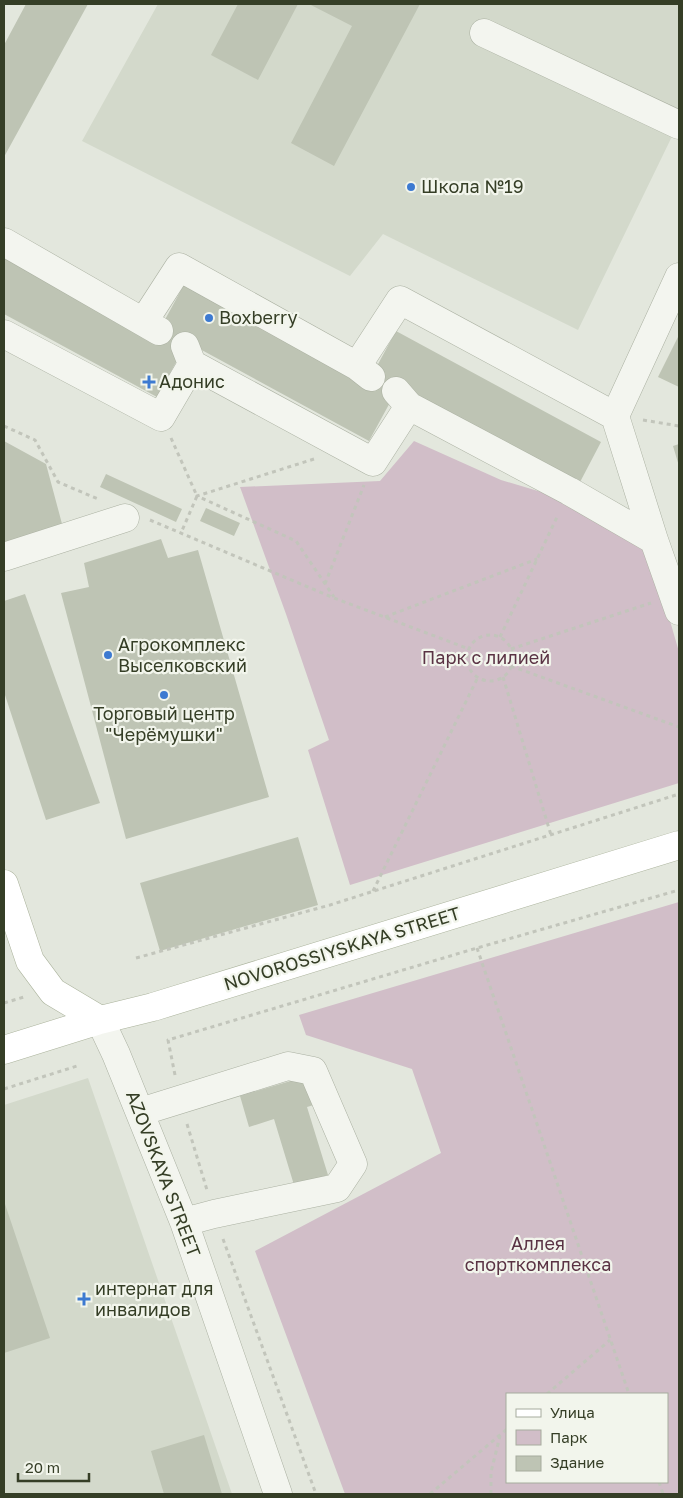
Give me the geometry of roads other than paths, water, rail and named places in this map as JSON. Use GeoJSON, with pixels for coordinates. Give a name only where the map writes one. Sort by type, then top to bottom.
{"type":"FeatureCollection","features":[{"type":"Feature","properties":{"kind":"main road","name":"NOVOROSSIYSKAYA STREET"},"geometry":{"type":"LineString","coordinates":[[4,1050],[100,1020],[153,1007],[679,845]]}},
{"type":"Feature","properties":{"kind":"main road"},"geometry":{"type":"LineString","coordinates":[[4,884],[30,961],[53,992],[100,1020]]}},
{"type":"Feature","properties":{"kind":"street"},"geometry":{"type":"LineString","coordinates":[[484,33],[679,125]]}},
{"type":"Feature","properties":{"kind":"street"},"geometry":{"type":"LineString","coordinates":[[4,242],[151,326],[179,267],[364,372],[400,300],[615,416]]}},
{"type":"Feature","properties":{"kind":"street"},"geometry":{"type":"LineString","coordinates":[[677,604],[654,540],[615,416],[679,277]]}},
{"type":"Feature","properties":{"kind":"street"},"geometry":{"type":"LineString","coordinates":[[4,334],[162,417],[189,355],[373,462],[403,398],[654,540]]}},
{"type":"Feature","properties":{"kind":"street"},"geometry":{"type":"LineString","coordinates":[[4,557],[136,519]]}},
{"type":"Feature","properties":{"kind":"street","name":"AZOVSKAYA STREET"},"geometry":{"type":"LineString","coordinates":[[100,1020],[116,1054],[184,1222],[278,1494]]}},
{"type":"Feature","properties":{"kind":"street"},"geometry":{"type":"LineString","coordinates":[[140,1112],[288,1066],[313,1071],[352,1164],[336,1188],[184,1222]]}},
{"type":"Feature","properties":{"kind":"place","name":"Школа №19"},"geometry":{"type":"Point","coordinates":[411,187]}},
{"type":"Feature","properties":{"kind":"place","name":"Boxberry"},"geometry":{"type":"Point","coordinates":[209,318]}},
{"type":"Feature","properties":{"kind":"place","name":"Адонис"},"geometry":{"type":"Point","coordinates":[149,382]}},
{"type":"Feature","properties":{"kind":"place","name":"Агрокомплекс Выселковский"},"geometry":{"type":"Point","coordinates":[108,655]}},
{"type":"Feature","properties":{"kind":"place","name":"Торговый центр \"Черёмушки\""},"geometry":{"type":"Point","coordinates":[164,695]}},
{"type":"Feature","properties":{"kind":"place","name":"интернат для инвалидов"},"geometry":{"type":"Point","coordinates":[84,1299]}},
{"type":"Feature","properties":{"kind":"park label","name":"Парк с лилией"},"geometry":{"type":"Point","coordinates":[486,658]}},
{"type":"Feature","properties":{"kind":"park label","name":"Аллея спорткомплекса"},"geometry":{"type":"Point","coordinates":[538,1254]}}]}
